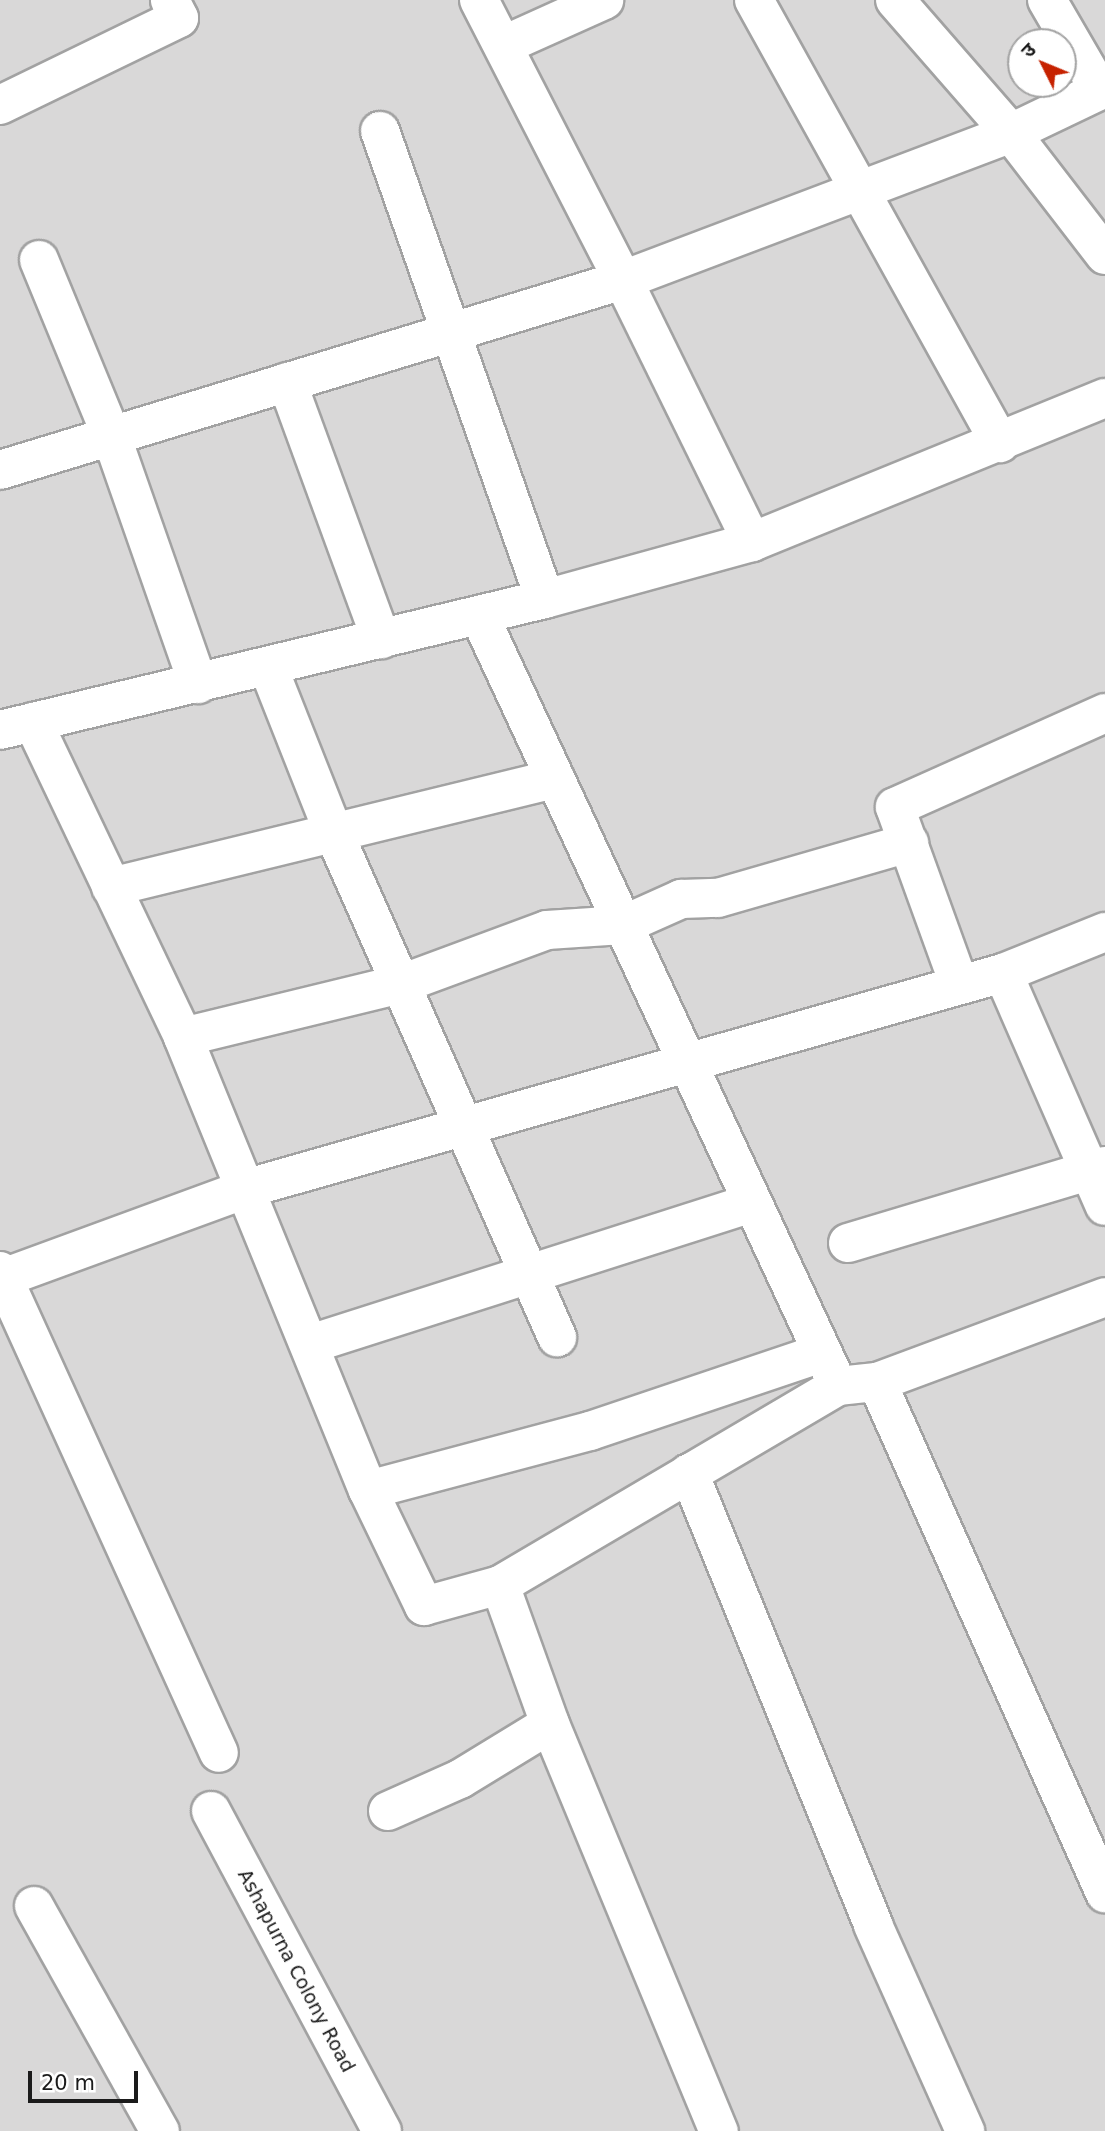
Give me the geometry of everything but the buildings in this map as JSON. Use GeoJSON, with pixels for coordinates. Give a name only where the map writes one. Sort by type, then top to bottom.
{"type":"FeatureCollection","features":[{"type":"Feature","properties":{"kind":"street"},"geometry":{"type":"LineString","coordinates":[[0,105],[179,18],[170,0]]}},
{"type":"Feature","properties":{"kind":"street"},"geometry":{"type":"LineString","coordinates":[[479,0],[623,280],[752,542]]}},
{"type":"Feature","properties":{"kind":"street"},"geometry":{"type":"LineString","coordinates":[[504,45],[604,0]]}},
{"type":"Feature","properties":{"kind":"street"},"geometry":{"type":"LineString","coordinates":[[754,0],[1000,443]]}},
{"type":"Feature","properties":{"kind":"street"},"geometry":{"type":"LineString","coordinates":[[895,0],[1011,133],[1105,255]]}},
{"type":"Feature","properties":{"kind":"street"},"geometry":{"type":"LineString","coordinates":[[0,470],[623,280],[858,188],[1011,133],[1102,89],[1047,0]]}},
{"type":"Feature","properties":{"kind":"street"},"geometry":{"type":"LineString","coordinates":[[380,131],[447,333],[545,599]]}},
{"type":"Feature","properties":{"kind":"street"},"geometry":{"type":"LineString","coordinates":[[39,260],[111,435],[198,684]]}},
{"type":"Feature","properties":{"kind":"street"},"geometry":{"type":"LineString","coordinates":[[287,382],[381,639]]}},
{"type":"Feature","properties":{"kind":"street"},"geometry":{"type":"LineString","coordinates":[[830,1369],[689,1473],[500,1585],[424,1606],[368,1490],[248,1188],[183,1037],[111,887],[16,726],[545,599],[752,542],[1105,398]]}},
{"type":"Feature","properties":{"kind":"street"},"geometry":{"type":"LineString","coordinates":[[479,615],[830,1369]]}},
{"type":"Feature","properties":{"kind":"street"},"geometry":{"type":"LineString","coordinates":[[268,667],[332,829],[467,1124],[557,1337]]}},
{"type":"Feature","properties":{"kind":"street"},"geometry":{"type":"LineString","coordinates":[[959,984],[895,807],[1105,713]]}},
{"type":"Feature","properties":{"kind":"street"},"geometry":{"type":"LineString","coordinates":[[111,887],[332,829],[555,779]]}},
{"type":"Feature","properties":{"kind":"street"},"geometry":{"type":"LineString","coordinates":[[183,1037],[401,984],[547,930],[622,925],[681,899],[718,898],[909,843]]}},
{"type":"Feature","properties":{"kind":"street"},"geometry":{"type":"LineString","coordinates":[[219,1753],[1,1276],[248,1188],[685,1060],[1003,974],[1105,932]]}},
{"type":"Feature","properties":{"kind":"street"},"geometry":{"type":"LineString","coordinates":[[1003,974],[1097,1169],[1105,1206]]}},
{"type":"Feature","properties":{"kind":"street"},"geometry":{"type":"LineString","coordinates":[[849,1243],[1097,1169]]}},
{"type":"Feature","properties":{"kind":"street"},"geometry":{"type":"LineString","coordinates":[[310,1344],[752,1203]]}},
{"type":"Feature","properties":{"kind":"street"},"geometry":{"type":"LineString","coordinates":[[368,1490],[830,1369],[877,1382],[1105,1297]]}},
{"type":"Feature","properties":{"kind":"street"},"geometry":{"type":"LineString","coordinates":[[877,1382],[1105,1893]]}},
{"type":"Feature","properties":{"kind":"street"},"geometry":{"type":"LineString","coordinates":[[689,1473],[965,2131]]}},
{"type":"Feature","properties":{"kind":"street"},"geometry":{"type":"LineString","coordinates":[[500,1585],[550,1724],[719,2131]]}},
{"type":"Feature","properties":{"kind":"street"},"geometry":{"type":"LineString","coordinates":[[388,1811],[460,1779],[550,1724]]}},
{"type":"Feature","properties":{"kind":"street","name":"Ashapurna Colony Road"},"geometry":{"type":"LineString","coordinates":[[211,1811],[382,2131]]}},
{"type":"Feature","properties":{"kind":"street"},"geometry":{"type":"LineString","coordinates":[[34,1906],[160,2131]]}},
{"type":"Feature","properties":{"kind":"shaded area"},"geometry":{"type":"Polygon","coordinates":[[[0,0],[1105,0],[1105,2131],[0,2131],[0,0]]]}}]}
